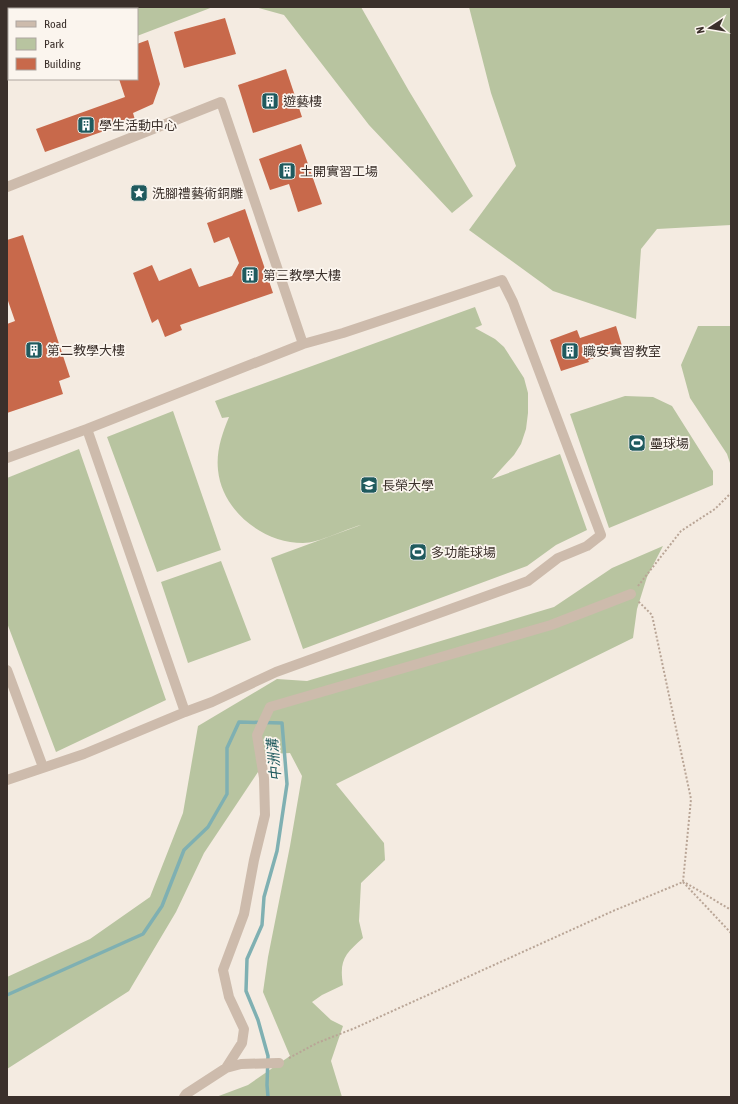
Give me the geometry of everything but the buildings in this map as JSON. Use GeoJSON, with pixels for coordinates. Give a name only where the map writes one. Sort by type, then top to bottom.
{"type":"FeatureCollection","features":[{"type":"Feature","properties":{"kind":"lane"},"geometry":{"type":"LineString","coordinates":[[7,187],[221,102],[303,344]]}},
{"type":"Feature","properties":{"kind":"lane"},"geometry":{"type":"LineString","coordinates":[[7,458],[87,429],[303,344],[343,333],[502,280],[513,302],[602,535],[586,546],[558,558],[528,581],[276,672],[212,702],[84,754],[7,780]]}},
{"type":"Feature","properties":{"kind":"lane"},"geometry":{"type":"LineString","coordinates":[[87,429],[185,712]]}},
{"type":"Feature","properties":{"kind":"lane"},"geometry":{"type":"LineString","coordinates":[[226,1068],[242,1043],[244,1029],[229,996],[223,970],[244,914],[254,860],[265,815],[264,778],[257,735],[270,707],[551,625],[631,594]]}},
{"type":"Feature","properties":{"kind":"lane"},"geometry":{"type":"LineString","coordinates":[[7,670],[43,767]]}},
{"type":"Feature","properties":{"kind":"lane"},"geometry":{"type":"LineString","coordinates":[[184,1097],[186,1094],[226,1068],[241,1064],[279,1063]]}},
{"type":"Feature","properties":{"kind":"path"},"geometry":{"type":"LineString","coordinates":[[731,493],[715,509],[681,531],[631,594],[652,615],[691,799],[683,882],[731,934]]}},
{"type":"Feature","properties":{"kind":"path"},"geometry":{"type":"LineString","coordinates":[[683,882],[731,910]]}},
{"type":"Feature","properties":{"kind":"path"},"geometry":{"type":"LineString","coordinates":[[279,1063],[317,1043],[355,1028],[614,911],[683,882]]}},
{"type":"Feature","properties":{"kind":"green space"},"geometry":{"type":"Polygon","coordinates":[[[7,7],[213,7],[138,36],[138,8],[8,8],[7,35],[7,7]]]}},
{"type":"Feature","properties":{"kind":"green space"},"geometry":{"type":"Polygon","coordinates":[[[255,7],[361,7],[409,91],[473,196],[452,213],[369,125],[284,15],[255,7]]]}},
{"type":"Feature","properties":{"kind":"green space"},"geometry":{"type":"Polygon","coordinates":[[[469,7],[731,7],[731,225],[657,229],[641,249],[636,319],[553,291],[469,230],[516,166],[491,93],[469,7]]]}},
{"type":"Feature","properties":{"kind":"green space"},"geometry":{"type":"Polygon","coordinates":[[[475,307],[482,325],[475,328],[495,339],[504,347],[524,378],[528,393],[526,429],[521,444],[514,455],[492,479],[560,454],[587,530],[556,545],[527,566],[303,649],[271,558],[361,525],[317,541],[303,543],[288,542],[273,537],[260,531],[247,522],[227,499],[221,485],[218,470],[218,456],[222,436],[229,417],[222,418],[215,401],[475,307]]]}},
{"type":"Feature","properties":{"kind":"green space"},"geometry":{"type":"Polygon","coordinates":[[[698,326],[731,326],[731,466],[727,454],[690,398],[681,365],[698,326]]]}},
{"type":"Feature","properties":{"kind":"green space","name":"壘球場"},"geometry":{"type":"Polygon","coordinates":[[[625,396],[653,397],[672,406],[713,471],[713,485],[609,528],[570,414],[625,396]]]}},
{"type":"Feature","properties":{"kind":"green space"},"geometry":{"type":"Polygon","coordinates":[[[173,411],[221,550],[157,572],[107,437],[173,411]]]}},
{"type":"Feature","properties":{"kind":"green space"},"geometry":{"type":"Polygon","coordinates":[[[79,449],[166,700],[56,752],[7,623],[7,478],[79,449]]]}},
{"type":"Feature","properties":{"kind":"green space"},"geometry":{"type":"Polygon","coordinates":[[[663,546],[647,577],[637,609],[633,638],[336,784],[384,843],[385,860],[361,883],[359,921],[363,938],[345,958],[342,969],[343,985],[322,995],[312,1002],[331,1020],[343,1026],[331,1061],[342,1097],[216,1097],[248,1085],[290,1056],[263,992],[268,957],[302,776],[290,753],[270,754],[204,853],[176,912],[129,991],[7,1069],[7,977],[90,939],[150,897],[183,813],[198,726],[277,679],[307,681],[554,607],[612,568],[663,546]]]}},
{"type":"Feature","properties":{"kind":"green space"},"geometry":{"type":"Polygon","coordinates":[[[221,561],[251,640],[188,663],[161,582],[221,561]]]}},
{"type":"Feature","properties":{"kind":"waterway","name":"中洲溝"},"geometry":{"type":"LineString","coordinates":[[7,995],[143,934],[162,906],[184,850],[208,827],[227,794],[227,748],[239,722],[282,723],[287,784],[277,851],[264,897],[262,925],[247,959],[246,991],[258,1020],[268,1056],[268,1097]]}},
{"type":"Feature","properties":{"kind":"place","name":"遊藝樓"},"geometry":{"type":"Point","coordinates":[270,101]}},
{"type":"Feature","properties":{"kind":"place","name":"學生活動中心"},"geometry":{"type":"Point","coordinates":[86,125]}},
{"type":"Feature","properties":{"kind":"place","name":"土開實習工場"},"geometry":{"type":"Point","coordinates":[287,171]}},
{"type":"Feature","properties":{"kind":"place","name":"洗腳禮藝術銅雕"},"geometry":{"type":"Point","coordinates":[139,193]}},
{"type":"Feature","properties":{"kind":"place","name":"第三教學大樓"},"geometry":{"type":"Point","coordinates":[250,275]}},
{"type":"Feature","properties":{"kind":"place","name":"第二教學大樓"},"geometry":{"type":"Point","coordinates":[34,350]}},
{"type":"Feature","properties":{"kind":"place","name":"職安實習教室"},"geometry":{"type":"Point","coordinates":[570,351]}},
{"type":"Feature","properties":{"kind":"place","name":"壘球場"},"geometry":{"type":"Point","coordinates":[637,443]}},
{"type":"Feature","properties":{"kind":"place","name":"長榮大學"},"geometry":{"type":"Point","coordinates":[369,485]}},
{"type":"Feature","properties":{"kind":"place","name":"多功能球場"},"geometry":{"type":"Point","coordinates":[418,552]}}]}
